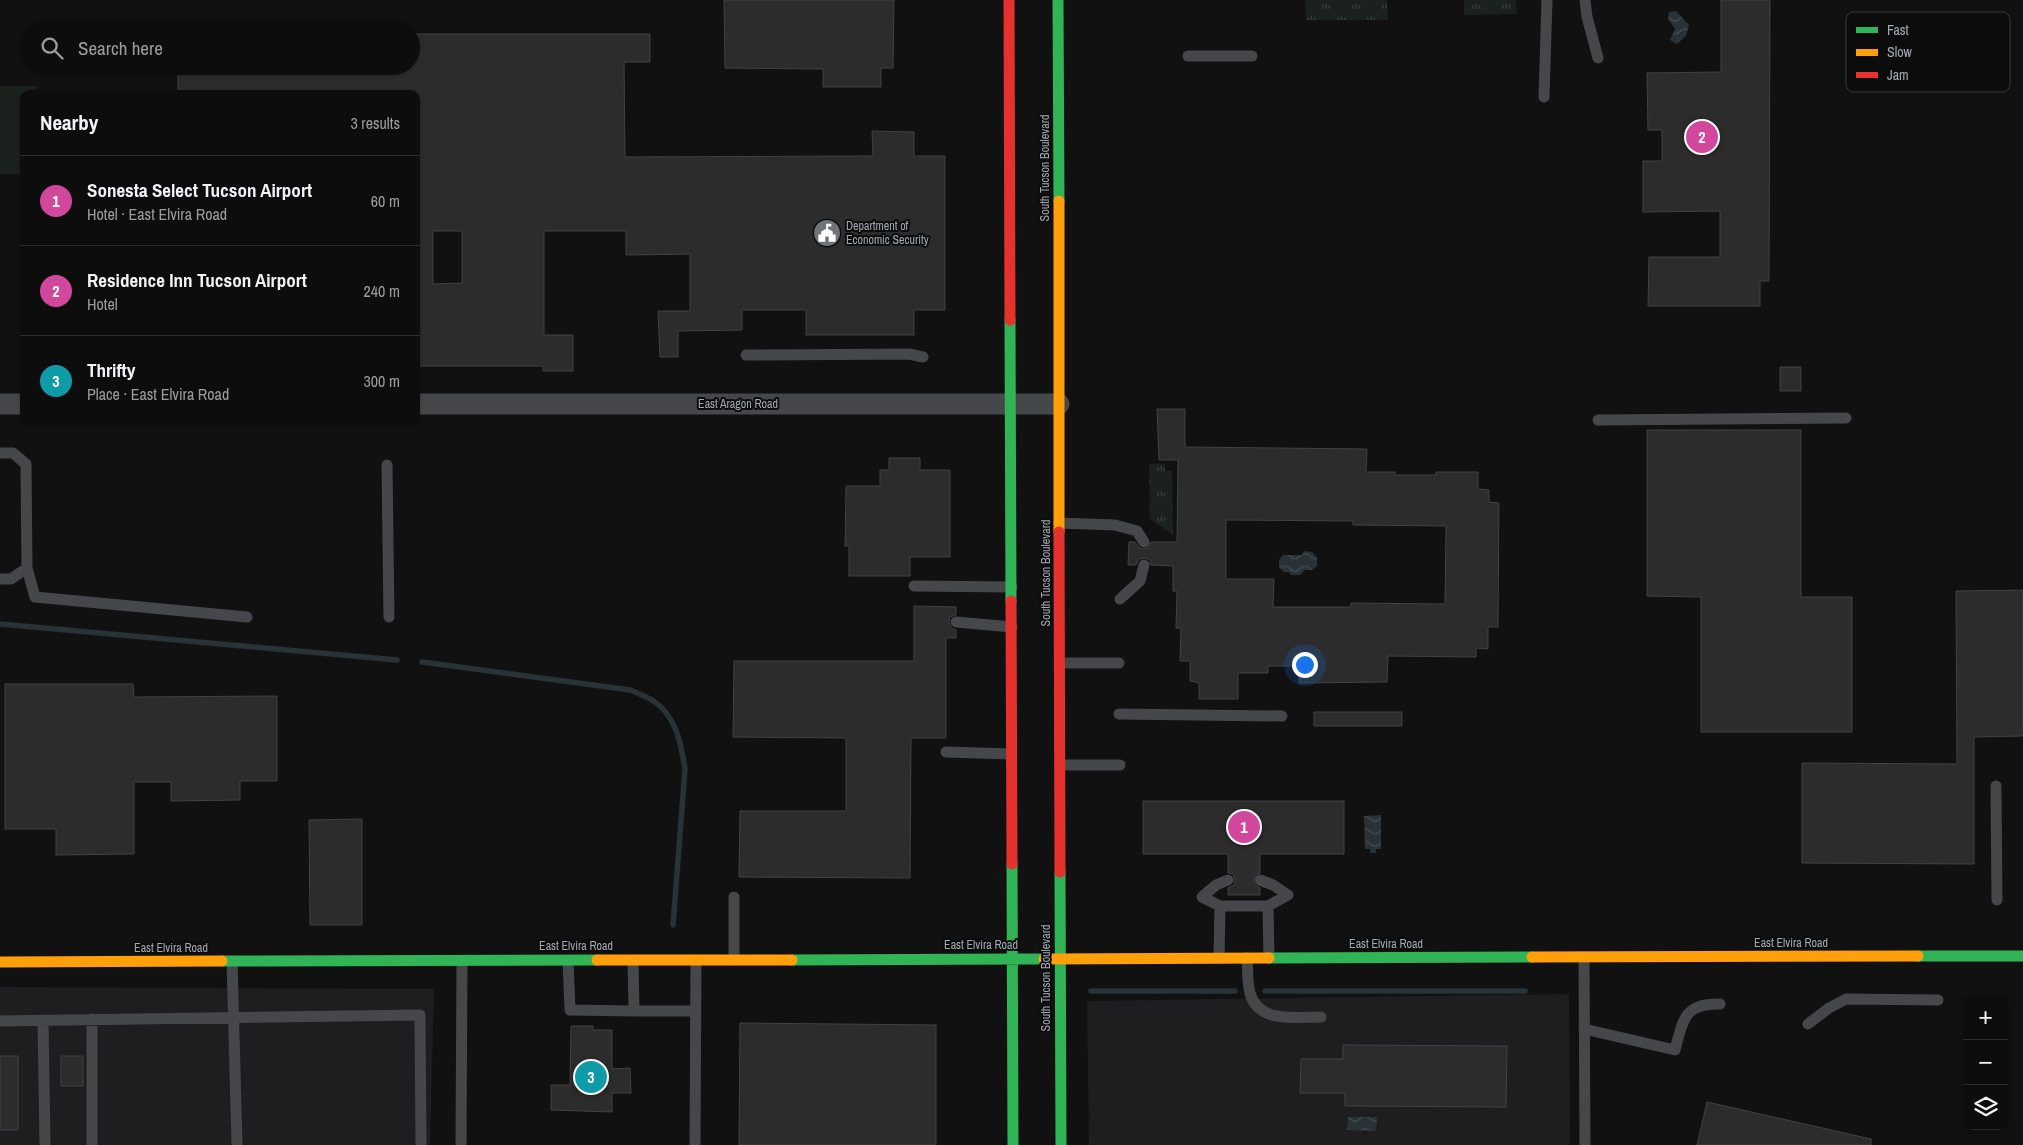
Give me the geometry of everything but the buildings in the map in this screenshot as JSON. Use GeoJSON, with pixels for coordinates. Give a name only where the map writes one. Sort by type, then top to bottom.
{"type":"FeatureCollection","features":[{"type":"Feature","properties":{"kind":"main road"},"geometry":{"type":"LineString","coordinates":[[1009,0],[1013,1145]]}},
{"type":"Feature","properties":{"kind":"main road","name":"South Tucson Boulevard"},"geometry":{"type":"LineString","coordinates":[[1058,0],[1062,1145]]}},
{"type":"Feature","properties":{"kind":"main road","name":"East Elvira Road"},"geometry":{"type":"LineString","coordinates":[[0,962],[2023,956]]}},
{"type":"Feature","properties":{"kind":"street"},"geometry":{"type":"LineString","coordinates":[[0,404],[20,404]]}},
{"type":"Feature","properties":{"kind":"street","name":"East Aragon Road"},"geometry":{"type":"LineString","coordinates":[[420,404],[1059,404]]}},
{"type":"Feature","properties":{"kind":"lane"},"geometry":{"type":"LineString","coordinates":[[1544,97],[1546,0]]}},
{"type":"Feature","properties":{"kind":"lane"},"geometry":{"type":"LineString","coordinates":[[1585,0],[1587,17],[1598,58]]}},
{"type":"Feature","properties":{"kind":"lane"},"geometry":{"type":"LineString","coordinates":[[1188,56],[1252,56]]}},
{"type":"Feature","properties":{"kind":"lane"},"geometry":{"type":"LineString","coordinates":[[746,355],[909,354],[923,357]]}},
{"type":"Feature","properties":{"kind":"lane"},"geometry":{"type":"LineString","coordinates":[[1598,420],[1846,418]]}},
{"type":"Feature","properties":{"kind":"lane"},"geometry":{"type":"LineString","coordinates":[[0,453],[13,454],[26,464],[27,568],[35,597],[247,617]]}},
{"type":"Feature","properties":{"kind":"lane"},"geometry":{"type":"LineString","coordinates":[[387,465],[389,616]]}},
{"type":"Feature","properties":{"kind":"lane"},"geometry":{"type":"LineString","coordinates":[[1059,523],[1115,525],[1137,531],[1144,542]]}},
{"type":"Feature","properties":{"kind":"lane"},"geometry":{"type":"LineString","coordinates":[[1120,600],[1140,581],[1144,565]]}},
{"type":"Feature","properties":{"kind":"lane"},"geometry":{"type":"LineString","coordinates":[[0,579],[10,579],[27,568]]}},
{"type":"Feature","properties":{"kind":"lane"},"geometry":{"type":"LineString","coordinates":[[914,586],[1012,587]]}},
{"type":"Feature","properties":{"kind":"lane"},"geometry":{"type":"LineString","coordinates":[[956,622],[1012,627]]}},
{"type":"Feature","properties":{"kind":"lane"},"geometry":{"type":"LineString","coordinates":[[1060,663],[1119,663]]}},
{"type":"Feature","properties":{"kind":"lane"},"geometry":{"type":"LineString","coordinates":[[1119,714],[1282,716]]}},
{"type":"Feature","properties":{"kind":"lane"},"geometry":{"type":"LineString","coordinates":[[946,752],[1012,754]]}},
{"type":"Feature","properties":{"kind":"lane"},"geometry":{"type":"LineString","coordinates":[[1060,765],[1120,765]]}},
{"type":"Feature","properties":{"kind":"lane"},"geometry":{"type":"LineString","coordinates":[[1996,786],[1998,900]]}},
{"type":"Feature","properties":{"kind":"lane"},"geometry":{"type":"LineString","coordinates":[[1228,880],[1216,885],[1202,897],[1220,906],[1268,906],[1288,896],[1273,885],[1260,880]]}},
{"type":"Feature","properties":{"kind":"lane"},"geometry":{"type":"LineString","coordinates":[[734,897],[734,960]]}},
{"type":"Feature","properties":{"kind":"lane"},"geometry":{"type":"LineString","coordinates":[[1220,906],[1220,958]]}},
{"type":"Feature","properties":{"kind":"lane"},"geometry":{"type":"LineString","coordinates":[[1268,906],[1269,958]]}},
{"type":"Feature","properties":{"kind":"lane"},"geometry":{"type":"LineString","coordinates":[[1584,956],[1585,1145]]}},
{"type":"Feature","properties":{"kind":"lane"},"geometry":{"type":"LineString","coordinates":[[1247,958],[1250,994],[1260,1010],[1275,1017],[1321,1017]]}},
{"type":"Feature","properties":{"kind":"lane"},"geometry":{"type":"LineString","coordinates":[[461,1145],[462,960]]}},
{"type":"Feature","properties":{"kind":"lane"},"geometry":{"type":"LineString","coordinates":[[568,960],[570,1010],[696,1011]]}},
{"type":"Feature","properties":{"kind":"lane"},"geometry":{"type":"LineString","coordinates":[[633,960],[634,1011]]}},
{"type":"Feature","properties":{"kind":"lane"},"geometry":{"type":"LineString","coordinates":[[695,1145],[696,960]]}},
{"type":"Feature","properties":{"kind":"lane"},"geometry":{"type":"LineString","coordinates":[[232,961],[237,1145]]}},
{"type":"Feature","properties":{"kind":"lane"},"geometry":{"type":"LineString","coordinates":[[1808,1024],[1829,1008],[1846,999],[1938,1000]]}},
{"type":"Feature","properties":{"kind":"lane"},"geometry":{"type":"LineString","coordinates":[[1584,1029],[1675,1050],[1683,1022],[1691,1011],[1700,1005],[1720,1004]]}},
{"type":"Feature","properties":{"kind":"lane"},"geometry":{"type":"LineString","coordinates":[[0,1021],[420,1016],[421,1145]]}},
{"type":"Feature","properties":{"kind":"lane"},"geometry":{"type":"LineString","coordinates":[[92,1019],[92,1145]]}},
{"type":"Feature","properties":{"kind":"lane"},"geometry":{"type":"LineString","coordinates":[[43,1020],[45,1145]]}},
{"type":"Feature","properties":{"kind":"shaded area"},"geometry":{"type":"Polygon","coordinates":[[[0,987],[434,989],[430,1145],[0,1145],[0,987]]]}},
{"type":"Feature","properties":{"kind":"shaded area"},"geometry":{"type":"Polygon","coordinates":[[[1569,994],[1570,1145],[1089,1145],[1087,1001],[1569,994]]]}},
{"type":"Feature","properties":{"kind":"green space"},"geometry":{"type":"Polygon","coordinates":[[[1305,0],[1387,0],[1388,20],[1306,20],[1305,0]]]}},
{"type":"Feature","properties":{"kind":"green space"},"geometry":{"type":"Polygon","coordinates":[[[1464,0],[1516,0],[1517,14],[1464,15],[1464,0]]]}},
{"type":"Feature","properties":{"kind":"green space"},"geometry":{"type":"Polygon","coordinates":[[[0,86],[37,86],[37,90],[20,90],[20,174],[0,174],[0,86]]]}},
{"type":"Feature","properties":{"kind":"green space"},"geometry":{"type":"Polygon","coordinates":[[[1165,463],[1165,471],[1172,471],[1173,535],[1150,519],[1149,464],[1165,463]]]}},
{"type":"Feature","properties":{"kind":"water"},"geometry":{"type":"Polygon","coordinates":[[[1676,11],[1689,25],[1686,36],[1677,44],[1670,40],[1675,29],[1668,19],[1669,12],[1676,11]]]}},
{"type":"Feature","properties":{"kind":"water"},"geometry":{"type":"Polygon","coordinates":[[[1304,551],[1312,552],[1317,558],[1317,566],[1312,570],[1305,570],[1300,575],[1291,575],[1279,567],[1279,560],[1283,555],[1302,555],[1304,551]]]}},
{"type":"Feature","properties":{"kind":"water"},"geometry":{"type":"Polygon","coordinates":[[[1381,815],[1381,849],[1376,849],[1376,853],[1370,853],[1370,849],[1365,849],[1364,816],[1381,815]]]}},
{"type":"Feature","properties":{"kind":"water"},"geometry":{"type":"Polygon","coordinates":[[[1348,1117],[1377,1117],[1376,1131],[1347,1130],[1348,1117]]]}},
{"type":"Feature","properties":{"kind":"waterway"},"geometry":{"type":"LineString","coordinates":[[0,624],[397,660]]}},
{"type":"Feature","properties":{"kind":"waterway"},"geometry":{"type":"LineString","coordinates":[[422,662],[630,690],[649,699],[667,713],[676,730],[682,749],[685,769],[673,925]]}},
{"type":"Feature","properties":{"kind":"waterway"},"geometry":{"type":"LineString","coordinates":[[1091,991],[1235,991]]}},
{"type":"Feature","properties":{"kind":"waterway"},"geometry":{"type":"LineString","coordinates":[[1265,991],[1525,991]]}},
{"type":"Feature","properties":{"kind":"traffic: fast"},"geometry":{"type":"LineString","coordinates":[[1058,0],[1059,201]]}},
{"type":"Feature","properties":{"kind":"traffic: fast"},"geometry":{"type":"LineString","coordinates":[[1010,320],[1011,601]]}},
{"type":"Feature","properties":{"kind":"traffic: fast"},"geometry":{"type":"LineString","coordinates":[[1012,864],[1013,1145]]}},
{"type":"Feature","properties":{"kind":"traffic: fast"},"geometry":{"type":"LineString","coordinates":[[1060,872],[1061,1145]]}},
{"type":"Feature","properties":{"kind":"traffic: fast"},"geometry":{"type":"LineString","coordinates":[[1918,956],[2023,956]]}},
{"type":"Feature","properties":{"kind":"traffic: fast"},"geometry":{"type":"LineString","coordinates":[[1269,958],[1532,957]]}},
{"type":"Feature","properties":{"kind":"traffic: fast"},"geometry":{"type":"LineString","coordinates":[[792,960],[1044,959]]}},
{"type":"Feature","properties":{"kind":"traffic: fast"},"geometry":{"type":"LineString","coordinates":[[222,961],[597,960]]}},
{"type":"Feature","properties":{"kind":"traffic: slow"},"geometry":{"type":"LineString","coordinates":[[1059,201],[1059,532]]}},
{"type":"Feature","properties":{"kind":"traffic: slow"},"geometry":{"type":"LineString","coordinates":[[1532,957],[1918,956]]}},
{"type":"Feature","properties":{"kind":"traffic: slow"},"geometry":{"type":"LineString","coordinates":[[1044,959],[1269,958]]}},
{"type":"Feature","properties":{"kind":"traffic: slow"},"geometry":{"type":"LineString","coordinates":[[597,960],[792,960]]}},
{"type":"Feature","properties":{"kind":"traffic: slow"},"geometry":{"type":"LineString","coordinates":[[0,962],[222,961]]}},
{"type":"Feature","properties":{"kind":"traffic: jam"},"geometry":{"type":"LineString","coordinates":[[1009,0],[1010,320]]}},
{"type":"Feature","properties":{"kind":"traffic: jam"},"geometry":{"type":"LineString","coordinates":[[1059,532],[1060,872]]}},
{"type":"Feature","properties":{"kind":"traffic: jam"},"geometry":{"type":"LineString","coordinates":[[1011,601],[1012,864]]}},
{"type":"Feature","properties":{"kind":"place","name":"Residence Inn Tucson Airport"},"geometry":{"type":"Point","coordinates":[1702,137]}},
{"type":"Feature","properties":{"kind":"place","name":"Department of Economic Security"},"geometry":{"type":"Point","coordinates":[827,233]}},
{"type":"Feature","properties":{"kind":"place","name":"Sonesta Select Tucson Airport"},"geometry":{"type":"Point","coordinates":[1244,827]}},
{"type":"Feature","properties":{"kind":"place","name":"Thrifty"},"geometry":{"type":"Point","coordinates":[591,1077]}}]}
